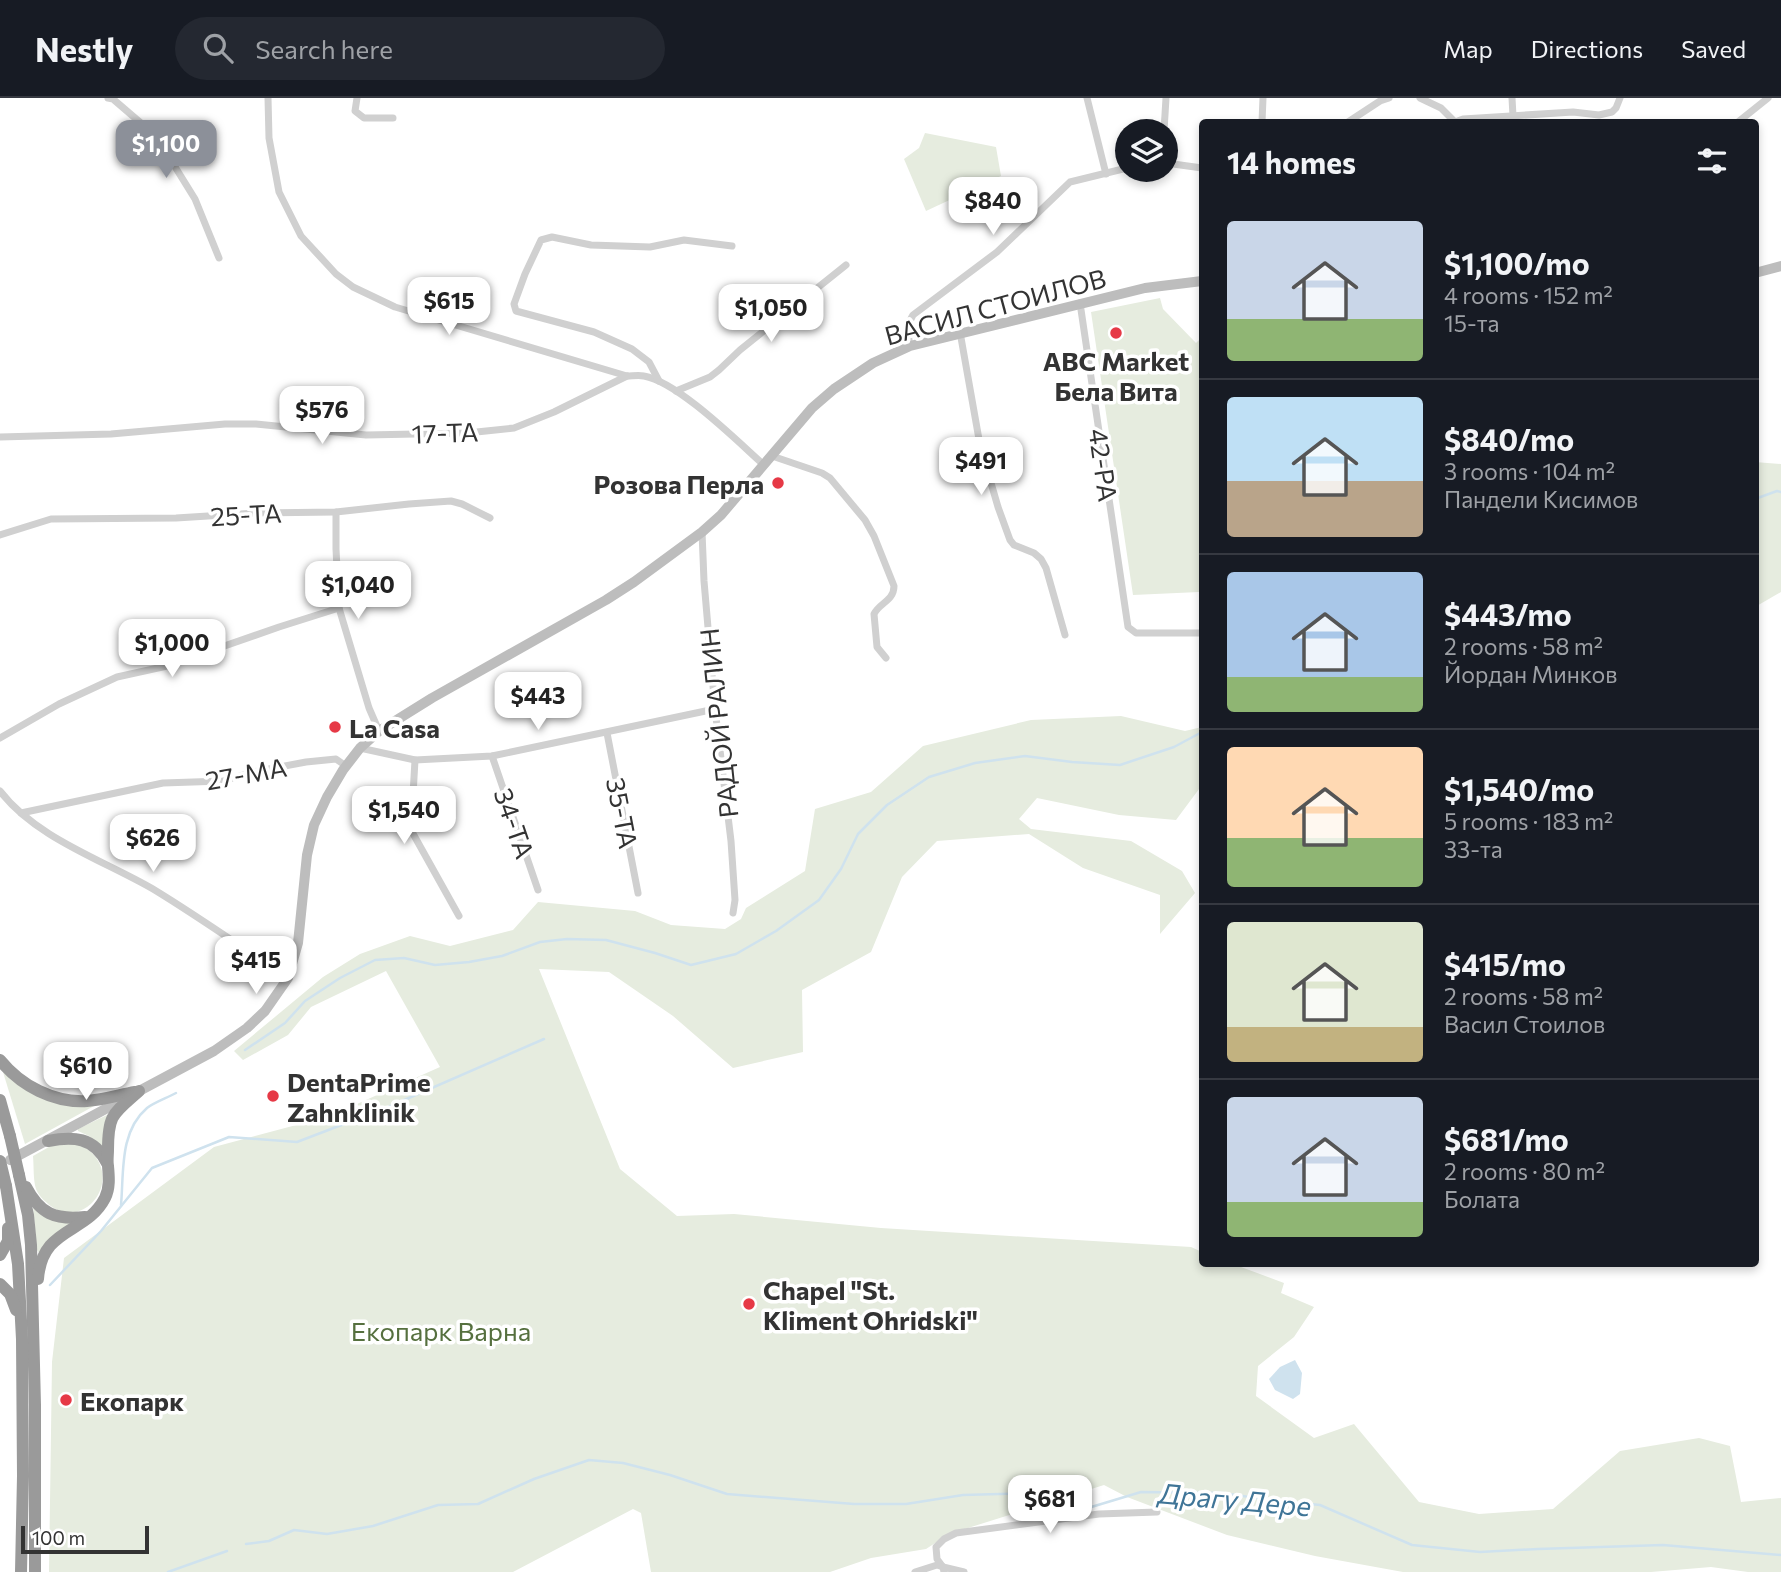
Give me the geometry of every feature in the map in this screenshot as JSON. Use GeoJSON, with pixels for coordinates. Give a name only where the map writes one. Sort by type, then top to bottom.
{"type":"FeatureCollection","features":[{"type":"Feature","properties":{"kind":"highway"},"geometry":{"type":"LineString","coordinates":[[0,1060],[13,1075],[28,1085],[66,1100],[100,1100],[139,1091]]}},
{"type":"Feature","properties":{"kind":"highway"},"geometry":{"type":"LineString","coordinates":[[34,1331],[38,1273],[43,1255],[53,1241],[89,1217],[100,1206],[107,1193],[109,1178],[109,1122],[139,1091]]}},
{"type":"Feature","properties":{"kind":"highway"},"geometry":{"type":"LineString","coordinates":[[0,1100],[28,1215],[31,1245],[35,1572]]}},
{"type":"Feature","properties":{"kind":"highway"},"geometry":{"type":"LineString","coordinates":[[48,1141],[67,1137],[85,1141],[100,1152],[107,1163]]}},
{"type":"Feature","properties":{"kind":"highway"},"geometry":{"type":"LineString","coordinates":[[0,1163],[17,1254],[22,1339],[21,1572]]}},
{"type":"Feature","properties":{"kind":"highway"},"geometry":{"type":"LineString","coordinates":[[19,1175],[35,1201],[49,1213],[66,1219],[89,1217]]}},
{"type":"Feature","properties":{"kind":"highway"},"geometry":{"type":"LineString","coordinates":[[0,1255],[9,1236],[6,1186]]}},
{"type":"Feature","properties":{"kind":"highway"},"geometry":{"type":"LineString","coordinates":[[0,1284],[13,1299],[22,1339]]}},
{"type":"Feature","properties":{"kind":"street"},"geometry":{"type":"LineString","coordinates":[[108,98],[113,99],[156,135],[195,199],[219,258]]}},
{"type":"Feature","properties":{"kind":"street"},"geometry":{"type":"LineString","coordinates":[[268,98],[269,138],[279,192],[301,236],[336,274],[353,287],[395,306],[627,376],[643,376],[659,381],[712,419],[764,465]]}},
{"type":"Feature","properties":{"kind":"street"},"geometry":{"type":"LineString","coordinates":[[357,98],[355,111],[363,118],[393,118]]}},
{"type":"Feature","properties":{"kind":"street"},"geometry":{"type":"LineString","coordinates":[[1087,98],[1106,174]]}},
{"type":"Feature","properties":{"kind":"street"},"geometry":{"type":"LineString","coordinates":[[1165,119],[1166,98]]}},
{"type":"Feature","properties":{"kind":"street"},"geometry":{"type":"LineString","coordinates":[[1262,119],[1263,98]]}},
{"type":"Feature","properties":{"kind":"street"},"geometry":{"type":"LineString","coordinates":[[1353,119],[1389,98]]}},
{"type":"Feature","properties":{"kind":"street"},"geometry":{"type":"LineString","coordinates":[[1420,98],[1441,108],[1452,119]]}},
{"type":"Feature","properties":{"kind":"street"},"geometry":{"type":"LineString","coordinates":[[1512,98],[1513,116]]}},
{"type":"Feature","properties":{"kind":"street"},"geometry":{"type":"LineString","coordinates":[[1463,119],[1573,112],[1599,115],[1612,112],[1620,98]]}},
{"type":"Feature","properties":{"kind":"street"},"geometry":{"type":"LineString","coordinates":[[1742,119],[1768,98]]}},
{"type":"Feature","properties":{"kind":"street"},"geometry":{"type":"LineString","coordinates":[[1178,165],[1199,168]]}},
{"type":"Feature","properties":{"kind":"street"},"geometry":{"type":"LineString","coordinates":[[910,346],[907,331],[913,315],[997,252],[1070,182],[1115,171]]}},
{"type":"Feature","properties":{"kind":"street"},"geometry":{"type":"LineString","coordinates":[[659,381],[649,362],[632,349],[594,332],[519,313],[514,309],[525,274],[541,240],[552,237],[591,245],[650,247],[684,240],[732,246]]}},
{"type":"Feature","properties":{"kind":"street"},"geometry":{"type":"LineString","coordinates":[[676,391],[710,377],[846,265]]}},
{"type":"Feature","properties":{"kind":"street"},"geometry":{"type":"LineString","coordinates":[[1759,272],[1781,266]]}},
{"type":"Feature","properties":{"kind":"street","name":"ВАСИЛ СТОИЛОВ"},"geometry":{"type":"LineString","coordinates":[[0,1163],[48,1141],[214,1051],[247,1028],[264,1011],[288,978],[298,943],[307,855],[314,825],[327,797],[360,748],[379,731],[432,698],[606,600],[702,532],[721,515],[812,408],[834,388],[873,363],[910,346],[1145,288],[1199,281]]}},
{"type":"Feature","properties":{"kind":"street","name":"42-РА"},"geometry":{"type":"LineString","coordinates":[[1080,303],[1128,627],[1136,633],[1199,633]]}},
{"type":"Feature","properties":{"kind":"street"},"geometry":{"type":"LineString","coordinates":[[960,332],[980,445],[998,507],[1010,540],[1014,545],[1034,553],[1046,568],[1065,635]]}},
{"type":"Feature","properties":{"kind":"street","name":"17-ТА"},"geometry":{"type":"LineString","coordinates":[[0,437],[111,433],[225,424],[366,435],[478,432],[514,428],[554,412],[627,376]]}},
{"type":"Feature","properties":{"kind":"street"},"geometry":{"type":"LineString","coordinates":[[772,456],[830,478],[865,520],[894,586],[894,592],[874,614],[877,647],[886,658]]}},
{"type":"Feature","properties":{"kind":"street","name":"25-ТА"},"geometry":{"type":"LineString","coordinates":[[0,535],[51,519],[335,512],[451,501],[490,518]]}},
{"type":"Feature","properties":{"kind":"street"},"geometry":{"type":"LineString","coordinates":[[335,512],[340,608],[369,708],[379,731]]}},
{"type":"Feature","properties":{"kind":"street","name":"РАДОЙ РАЛИН"},"geometry":{"type":"LineString","coordinates":[[702,532],[715,709],[730,841],[733,913]]}},
{"type":"Feature","properties":{"kind":"street"},"geometry":{"type":"LineString","coordinates":[[0,738],[59,704],[117,677],[167,666],[340,608]]}},
{"type":"Feature","properties":{"kind":"street"},"geometry":{"type":"LineString","coordinates":[[360,748],[415,760],[492,756],[715,709]]}},
{"type":"Feature","properties":{"kind":"street","name":"35-ТА"},"geometry":{"type":"LineString","coordinates":[[607,733],[638,893]]}},
{"type":"Feature","properties":{"kind":"street","name":"34-ТА"},"geometry":{"type":"LineString","coordinates":[[492,756],[538,890]]}},
{"type":"Feature","properties":{"kind":"street","name":"27-МА"},"geometry":{"type":"LineString","coordinates":[[21,813],[163,783],[223,782],[253,772],[306,762],[336,759],[346,766]]}},
{"type":"Feature","properties":{"kind":"street"},"geometry":{"type":"LineString","coordinates":[[415,760],[411,830],[459,916]]}},
{"type":"Feature","properties":{"kind":"street"},"geometry":{"type":"LineString","coordinates":[[0,791],[8,802],[50,834],[152,889],[288,978]]}},
{"type":"Feature","properties":{"kind":"street"},"geometry":{"type":"LineString","coordinates":[[944,1569],[937,1559],[936,1547],[956,1533],[1099,1514],[1157,1512]]}},
{"type":"Feature","properties":{"kind":"street"},"geometry":{"type":"LineString","coordinates":[[915,1572],[937,1565],[944,1569],[964,1572]]}},
{"type":"Feature","properties":{"kind":"green space"},"geometry":{"type":"Polygon","coordinates":[[[925,133],[996,147],[1001,176],[926,211],[904,159],[919,148],[925,133]]]}},
{"type":"Feature","properties":{"kind":"green space"},"geometry":{"type":"Polygon","coordinates":[[[1160,298],[1163,309],[1196,343],[1199,340],[1199,592],[1133,595],[1091,312],[1160,298]]]}},
{"type":"Feature","properties":{"kind":"green space"},"geometry":{"type":"Polygon","coordinates":[[[1759,462],[1781,464],[1781,592],[1759,605],[1759,462]]]}},
{"type":"Feature","properties":{"kind":"green space","name":"Екопарк Варна"},"geometry":{"type":"Polygon","coordinates":[[[1121,716],[1185,731],[1199,728],[1199,789],[1176,820],[1119,815],[1037,798],[1019,819],[1031,829],[1131,841],[1182,871],[1195,893],[1160,934],[1160,895],[1083,868],[1029,834],[937,841],[902,877],[871,952],[802,990],[803,1052],[733,1068],[673,1016],[609,972],[539,969],[620,1169],[677,1216],[734,1214],[881,1228],[1191,1247],[1199,1251],[1199,1267],[1241,1267],[1284,1283],[1281,1293],[1314,1307],[1294,1337],[1258,1366],[1256,1396],[1314,1438],[1354,1424],[1419,1502],[1479,1514],[1553,1509],[1620,1451],[1699,1438],[1730,1446],[1741,1502],[1781,1498],[1781,1572],[1748,1572],[1711,1567],[1651,1572],[1403,1572],[1315,1556],[1227,1535],[1127,1497],[1104,1485],[949,1534],[926,1549],[871,1558],[830,1572],[651,1572],[641,1513],[633,1509],[513,1572],[49,1572],[52,1362],[64,1258],[214,1147],[330,1116],[440,1067],[386,971],[311,1007],[288,1035],[243,1060],[234,1051],[323,977],[360,954],[410,936],[450,946],[513,930],[538,902],[635,911],[671,925],[725,929],[741,919],[746,908],[805,871],[815,809],[871,792],[923,746],[1031,720],[1121,716]]]}},
{"type":"Feature","properties":{"kind":"green space"},"geometry":{"type":"Polygon","coordinates":[[[3,1072],[94,1106],[25,1144],[3,1072]]]}},
{"type":"Feature","properties":{"kind":"green space"},"geometry":{"type":"Polygon","coordinates":[[[109,1114],[103,1147],[78,1131],[78,1129],[109,1114]]]}},
{"type":"Feature","properties":{"kind":"green space"},"geometry":{"type":"Polygon","coordinates":[[[73,1142],[92,1153],[100,1165],[103,1178],[100,1191],[93,1202],[72,1213],[59,1211],[39,1195],[34,1181],[33,1156],[56,1143],[73,1142]]]}},
{"type":"Feature","properties":{"kind":"green space"},"geometry":{"type":"Polygon","coordinates":[[[33,1206],[70,1223],[39,1253],[37,1250],[33,1206]]]}},
{"type":"Feature","properties":{"kind":"water"},"geometry":{"type":"Polygon","coordinates":[[[1295,1360],[1302,1373],[1300,1394],[1293,1399],[1275,1390],[1269,1379],[1280,1367],[1295,1360]]]}},
{"type":"Feature","properties":{"kind":"waterway"},"geometry":{"type":"LineString","coordinates":[[1759,498],[1781,492]]}},
{"type":"Feature","properties":{"kind":"waterway"},"geometry":{"type":"LineString","coordinates":[[245,1050],[285,1023],[305,1001],[340,978],[375,960],[404,958],[435,965],[469,962],[502,956],[540,942],[567,939],[606,940],[691,965],[736,954],[776,931],[819,900],[841,869],[858,834],[887,805],[929,777],[975,763],[1025,756],[1120,765],[1174,747],[1199,734]]}},
{"type":"Feature","properties":{"kind":"waterway"},"geometry":{"type":"LineString","coordinates":[[50,1285],[101,1231],[152,1168],[229,1137],[297,1142],[386,1108],[544,1039]]}},
{"type":"Feature","properties":{"kind":"waterway"},"geometry":{"type":"LineString","coordinates":[[121,1205],[123,1167],[132,1129],[147,1108],[176,1093]]}},
{"type":"Feature","properties":{"kind":"waterway","name":"Драгу Дере"},"geometry":{"type":"LineString","coordinates":[[246,1544],[269,1541],[294,1530],[327,1534],[373,1526],[438,1505],[478,1504],[534,1479],[589,1460],[623,1463],[727,1494],[854,1504],[906,1504],[963,1495],[1035,1493],[1088,1508],[1141,1492],[1222,1493],[1320,1505],[1412,1545],[1480,1552],[1663,1545],[1781,1555]]}},
{"type":"Feature","properties":{"kind":"waterway"},"geometry":{"type":"LineString","coordinates":[[168,1572],[227,1551]]}},
{"type":"Feature","properties":{"kind":"place","name":"ABC Market Бела Вита"},"geometry":{"type":"Point","coordinates":[1116,333]}},
{"type":"Feature","properties":{"kind":"place","name":"Розова Перла"},"geometry":{"type":"Point","coordinates":[778,483]}},
{"type":"Feature","properties":{"kind":"place","name":"La Casa"},"geometry":{"type":"Point","coordinates":[335,727]}},
{"type":"Feature","properties":{"kind":"place","name":"DentaPrime Zahnklinik"},"geometry":{"type":"Point","coordinates":[273,1096]}},
{"type":"Feature","properties":{"kind":"place","name":"Chapel \"St. Kliment Ohridski\""},"geometry":{"type":"Point","coordinates":[749,1304]}},
{"type":"Feature","properties":{"kind":"place","name":"Екопарк"},"geometry":{"type":"Point","coordinates":[66,1400]}}]}
